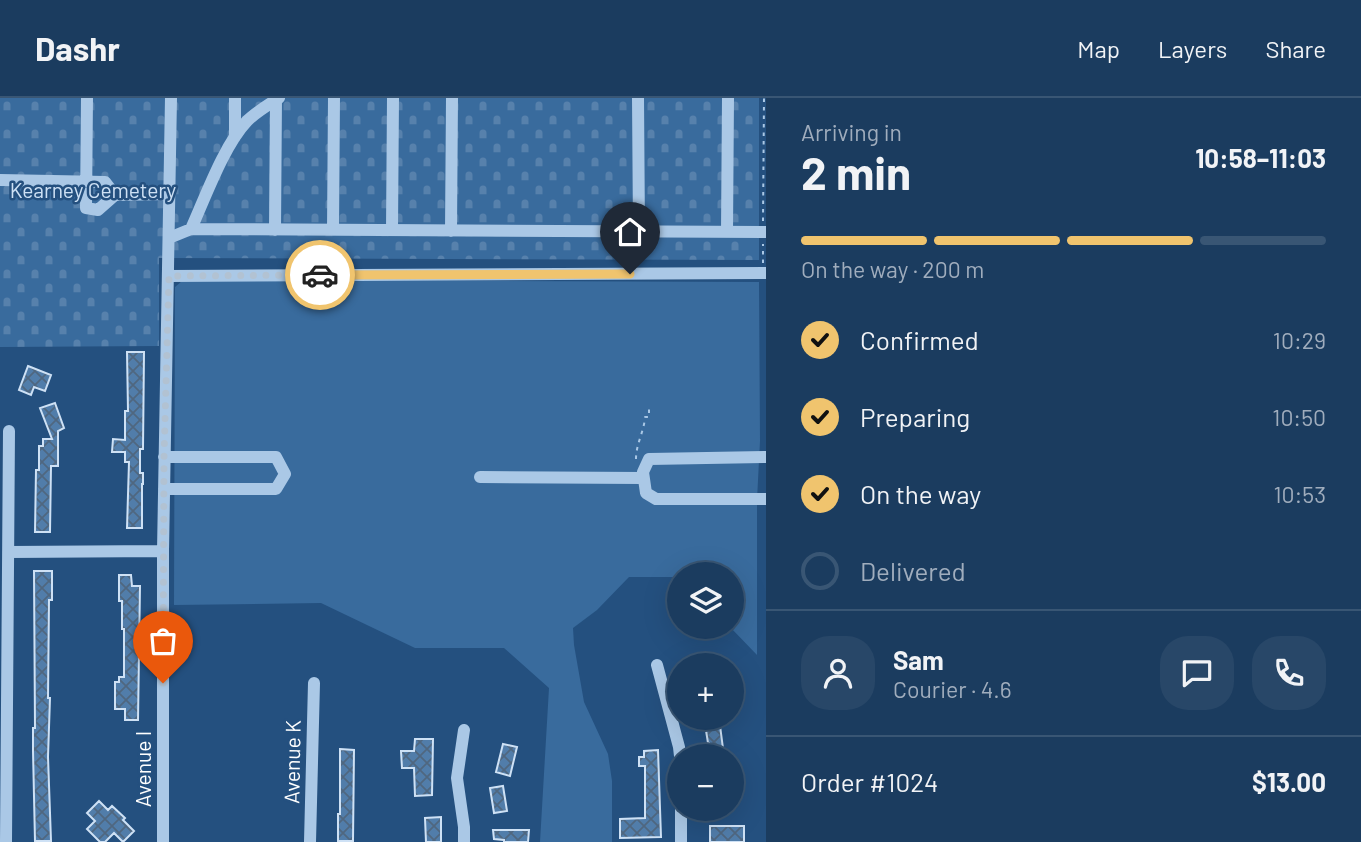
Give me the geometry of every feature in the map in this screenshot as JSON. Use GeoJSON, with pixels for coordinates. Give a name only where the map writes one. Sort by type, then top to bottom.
{"type":"FeatureCollection","features":[{"type":"Feature","properties":{"kind":"street"},"geometry":{"type":"LineString","coordinates":[[87,98],[86,208],[98,210],[115,195],[169,194]]}},
{"type":"Feature","properties":{"kind":"street","name":"Avenue I"},"geometry":{"type":"LineString","coordinates":[[163,842],[163,551],[170,98]]}},
{"type":"Feature","properties":{"kind":"street"},"geometry":{"type":"LineString","coordinates":[[235,98],[235,138]]}},
{"type":"Feature","properties":{"kind":"street"},"geometry":{"type":"LineString","coordinates":[[333,230],[334,98]]}},
{"type":"Feature","properties":{"kind":"street"},"geometry":{"type":"LineString","coordinates":[[392,230],[393,98]]}},
{"type":"Feature","properties":{"kind":"street"},"geometry":{"type":"LineString","coordinates":[[451,231],[452,98]]}},
{"type":"Feature","properties":{"kind":"street"},"geometry":{"type":"LineString","coordinates":[[638,98],[639,232]]}},
{"type":"Feature","properties":{"kind":"street"},"geometry":{"type":"LineString","coordinates":[[727,98],[727,232]]}},
{"type":"Feature","properties":{"kind":"street"},"geometry":{"type":"LineString","coordinates":[[191,229],[219,166],[235,138],[247,121],[277,99]]}},
{"type":"Feature","properties":{"kind":"street"},"geometry":{"type":"LineString","coordinates":[[275,230],[277,99]]}},
{"type":"Feature","properties":{"kind":"street"},"geometry":{"type":"LineString","coordinates":[[0,180],[105,182],[115,195]]}},
{"type":"Feature","properties":{"kind":"street"},"geometry":{"type":"LineString","coordinates":[[169,238],[191,229],[765,232]]}},
{"type":"Feature","properties":{"kind":"street"},"geometry":{"type":"LineString","coordinates":[[169,276],[766,273]]}},
{"type":"Feature","properties":{"kind":"street"},"geometry":{"type":"LineString","coordinates":[[6,842],[4,643],[9,552],[9,431]]}},
{"type":"Feature","properties":{"kind":"street"},"geometry":{"type":"LineString","coordinates":[[164,457],[276,457],[285,474],[276,489],[164,489]]}},
{"type":"Feature","properties":{"kind":"street"},"geometry":{"type":"LineString","coordinates":[[766,457],[649,459],[643,472],[646,493],[656,499],[766,499]]}},
{"type":"Feature","properties":{"kind":"street"},"geometry":{"type":"LineString","coordinates":[[480,477],[643,478]]}},
{"type":"Feature","properties":{"kind":"street"},"geometry":{"type":"LineString","coordinates":[[9,552],[163,551]]}},
{"type":"Feature","properties":{"kind":"street"},"geometry":{"type":"LineString","coordinates":[[657,665],[679,744]]}},
{"type":"Feature","properties":{"kind":"street","name":"Avenue K"},"geometry":{"type":"LineString","coordinates":[[310,842],[314,683]]}},
{"type":"Feature","properties":{"kind":"street"},"geometry":{"type":"LineString","coordinates":[[464,730],[457,778],[464,842]]}},
{"type":"Feature","properties":{"kind":"street"},"geometry":{"type":"LineString","coordinates":[[681,821],[681,842]]}},
{"type":"Feature","properties":{"kind":"path"},"geometry":{"type":"LineString","coordinates":[[764,98],[763,263],[766,266]]}},
{"type":"Feature","properties":{"kind":"path"},"geometry":{"type":"LineString","coordinates":[[636,458],[637,446],[645,417],[649,417],[649,409]]}},
{"type":"Feature","properties":{"kind":"green space","name":"Kearney Cemetery"},"geometry":{"type":"Polygon","coordinates":[[[0,98],[759,98],[759,260],[159,258],[159,346],[0,347],[0,98]]]}},
{"type":"Feature","properties":{"kind":"green space"},"geometry":{"type":"Polygon","coordinates":[[[182,281],[759,282],[757,655],[742,639],[744,639],[744,562],[667,562],[667,577],[629,577],[597,610],[573,628],[584,702],[608,754],[612,781],[612,842],[540,842],[549,688],[504,648],[415,648],[321,603],[174,605],[175,287],[182,281]]]}},
{"type":"Feature","properties":{"kind":"building"},"geometry":{"type":"Polygon","coordinates":[[[127,352],[144,352],[143,449],[140,449],[140,473],[143,473],[142,528],[127,528],[129,462],[125,462],[125,452],[112,452],[113,439],[125,440],[125,411],[128,411],[127,352]]]}},
{"type":"Feature","properties":{"kind":"building"},"geometry":{"type":"Polygon","coordinates":[[[28,366],[51,375],[45,391],[34,387],[31,395],[19,390],[28,366]]]}},
{"type":"Feature","properties":{"kind":"building"},"geometry":{"type":"Polygon","coordinates":[[[55,403],[64,428],[58,431],[58,466],[51,466],[50,532],[35,532],[39,446],[43,446],[43,439],[52,439],[40,408],[55,403]]]}},
{"type":"Feature","properties":{"kind":"building"},"geometry":{"type":"Polygon","coordinates":[[[34,571],[52,571],[48,698],[51,841],[35,841],[34,571]]]}},
{"type":"Feature","properties":{"kind":"building"},"geometry":{"type":"Polygon","coordinates":[[[119,575],[131,575],[132,586],[140,586],[138,720],[125,720],[125,709],[115,709],[115,682],[119,682],[119,677],[124,677],[124,629],[122,601],[119,601],[119,575]]]}},
{"type":"Feature","properties":{"kind":"building"},"geometry":{"type":"Polygon","coordinates":[[[706,730],[721,730],[722,744],[708,743],[706,730]]]}},
{"type":"Feature","properties":{"kind":"building"},"geometry":{"type":"Polygon","coordinates":[[[415,739],[433,739],[432,795],[415,796],[414,768],[402,768],[401,751],[414,751],[415,739]]]}},
{"type":"Feature","properties":{"kind":"building"},"geometry":{"type":"Polygon","coordinates":[[[503,744],[517,747],[510,776],[496,772],[503,744]]]}},
{"type":"Feature","properties":{"kind":"building"},"geometry":{"type":"Polygon","coordinates":[[[340,749],[354,750],[353,841],[338,841],[340,749]]]}},
{"type":"Feature","properties":{"kind":"building"},"geometry":{"type":"Polygon","coordinates":[[[658,750],[661,837],[620,838],[620,819],[645,818],[645,766],[639,766],[639,757],[644,757],[644,751],[658,750]]]}},
{"type":"Feature","properties":{"kind":"building"},"geometry":{"type":"Polygon","coordinates":[[[503,786],[507,811],[494,813],[490,788],[503,786]]]}},
{"type":"Feature","properties":{"kind":"building"},"geometry":{"type":"Polygon","coordinates":[[[99,801],[108,810],[112,806],[134,831],[123,842],[114,833],[105,842],[100,842],[87,829],[95,821],[87,813],[99,801]]]}},
{"type":"Feature","properties":{"kind":"building"},"geometry":{"type":"Polygon","coordinates":[[[441,817],[441,842],[426,842],[425,818],[441,817]]]}},
{"type":"Feature","properties":{"kind":"building"},"geometry":{"type":"Polygon","coordinates":[[[710,826],[744,826],[744,842],[710,842],[710,826]]]}},
{"type":"Feature","properties":{"kind":"building"},"geometry":{"type":"Polygon","coordinates":[[[493,830],[529,830],[528,842],[504,842],[494,839],[493,830]]]}},
{"type":"Feature","properties":{"kind":"way so far"},"geometry":{"type":"LineString","coordinates":[[163,683],[164,457],[169,276],[320,275]]}},
{"type":"Feature","properties":{"kind":"route"},"geometry":{"type":"LineString","coordinates":[[320,275],[630,274]]}}]}
